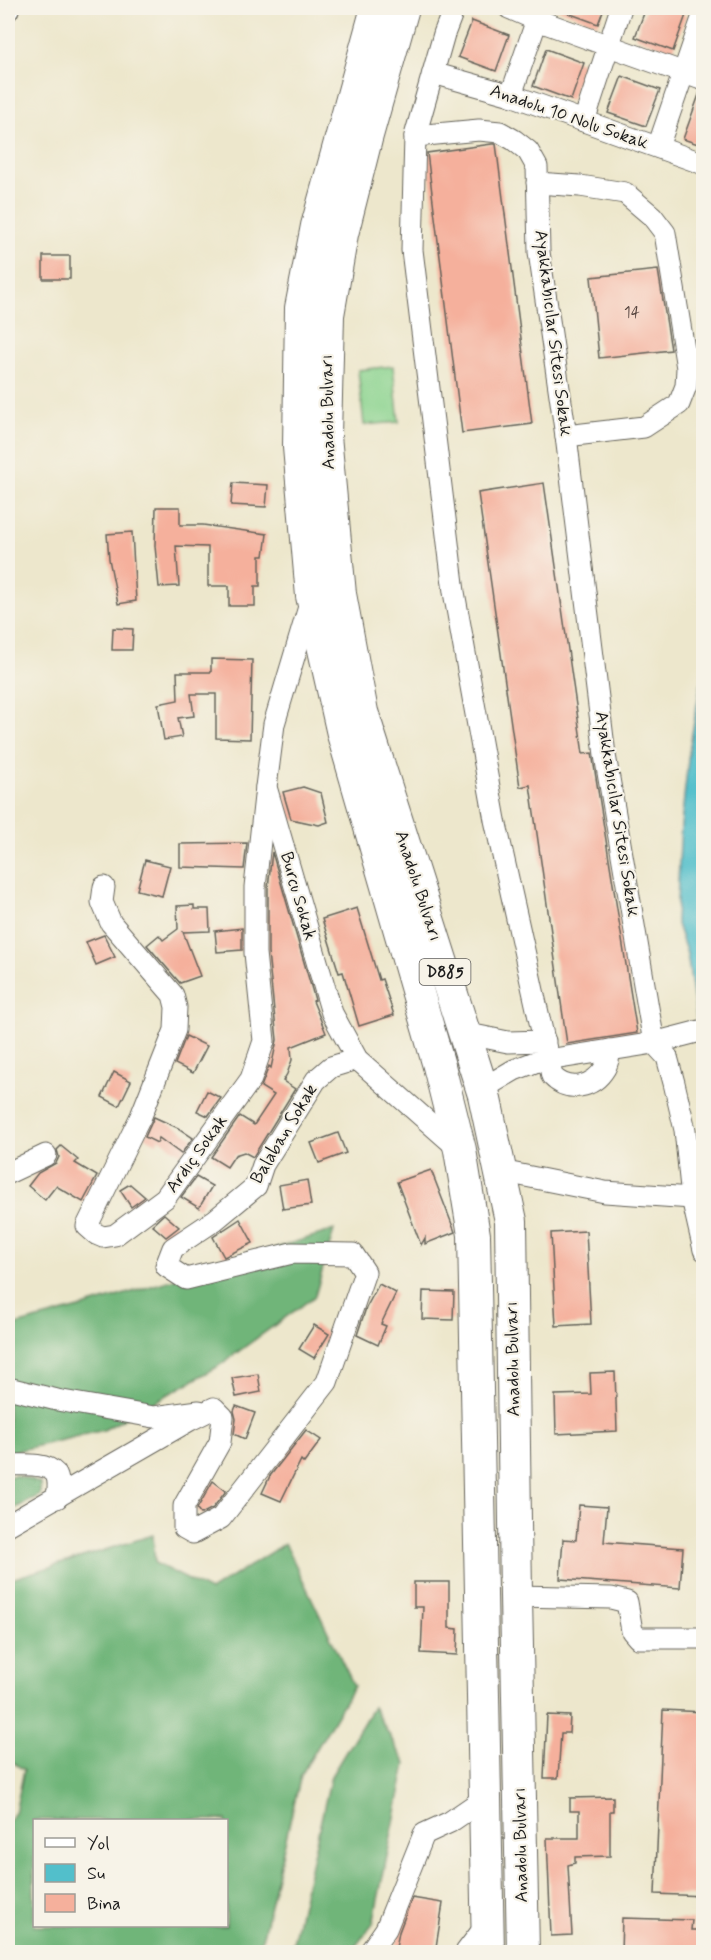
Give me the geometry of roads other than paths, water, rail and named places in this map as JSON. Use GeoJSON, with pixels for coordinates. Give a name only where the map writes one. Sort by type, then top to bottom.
{"type":"FeatureCollection","features":[{"type":"Feature","properties":{"kind":"highway"},"geometry":{"type":"LineString","coordinates":[[365,8],[366,43]]}},
{"type":"Feature","properties":{"kind":"highway","name":"Anadolu Bulvarı"},"geometry":{"type":"LineString","coordinates":[[377,8],[317,226],[301,308],[299,447],[312,596],[343,734],[439,1066],[460,1150],[474,1235],[488,1938]]}},
{"type":"Feature","properties":{"kind":"highway","name":"Anadolu Bulvarı"},"geometry":{"type":"LineString","coordinates":[[403,8],[342,234],[328,315],[325,436],[340,594],[362,712],[482,1089],[512,1221],[523,1953]]}},
{"type":"Feature","properties":{"kind":"street"},"geometry":{"type":"LineString","coordinates":[[454,8],[444,34],[415,136],[412,250],[454,592],[495,820],[552,1076],[559,1083],[573,1087],[588,1084],[600,1076],[606,1066],[610,1050]]}},
{"type":"Feature","properties":{"kind":"street"},"geometry":{"type":"LineString","coordinates":[[508,8],[539,14],[607,45],[704,80]]}},
{"type":"Feature","properties":{"kind":"street"},"geometry":{"type":"LineString","coordinates":[[584,121],[621,8]]}},
{"type":"Feature","properties":{"kind":"street"},"geometry":{"type":"LineString","coordinates":[[658,147],[704,13]]}},
{"type":"Feature","properties":{"kind":"street"},"geometry":{"type":"LineString","coordinates":[[511,95],[539,14]]}},
{"type":"Feature","properties":{"kind":"street","name":"Anadolu 10 Nolu Sokak"},"geometry":{"type":"LineString","coordinates":[[433,73],[511,95],[704,164]]}},
{"type":"Feature","properties":{"kind":"street","name":"Ayakkabıcılar Sitesi Sokak"},"geometry":{"type":"LineString","coordinates":[[415,136],[479,130],[500,132],[528,151],[537,167],[539,252],[566,436],[605,755],[667,1057],[685,1130],[692,1198],[704,1250]]}},
{"type":"Feature","properties":{"kind":"street"},"geometry":{"type":"LineString","coordinates":[[537,183],[580,186],[625,193],[652,216],[665,233],[687,368],[686,386],[679,405],[644,427],[566,436]]}},
{"type":"Feature","properties":{"kind":"street","name":"Burcu Sokak"},"geometry":{"type":"LineString","coordinates":[[312,596],[274,724],[266,787],[332,1013],[357,1059],[460,1150]]}},
{"type":"Feature","properties":{"kind":"street","name":"Ardıç Sokak"},"geometry":{"type":"LineString","coordinates":[[104,887],[102,903],[111,923],[173,995],[176,1007],[175,1029],[141,1116],[87,1226],[103,1237],[124,1231],[165,1198],[251,1079],[264,1041],[255,953],[255,887],[266,787]]}},
{"type":"Feature","properties":{"kind":"street"},"geometry":{"type":"LineString","coordinates":[[464,1033],[547,1051],[610,1050],[664,1041],[704,1030]]}},
{"type":"Feature","properties":{"kind":"street"},"geometry":{"type":"LineString","coordinates":[[482,1089],[514,1070],[535,1062],[547,1051]]}},
{"type":"Feature","properties":{"kind":"street","name":"Balaban Sokak"},"geometry":{"type":"LineString","coordinates":[[214,1408],[223,1417],[220,1442],[184,1506],[184,1528],[194,1533],[221,1518],[327,1382],[365,1272],[353,1254],[292,1253],[186,1279],[166,1266],[173,1248],[215,1220],[256,1186],[263,1165],[316,1080],[331,1067],[357,1059]]}},
{"type":"Feature","properties":{"kind":"street"},"geometry":{"type":"LineString","coordinates":[[8,1173],[46,1155]]}},
{"type":"Feature","properties":{"kind":"street"},"geometry":{"type":"LineString","coordinates":[[501,1171],[604,1192],[692,1198]]}},
{"type":"Feature","properties":{"kind":"street"},"geometry":{"type":"LineString","coordinates":[[8,1388],[57,1401],[154,1417],[214,1408]]}},
{"type":"Feature","properties":{"kind":"street"},"geometry":{"type":"LineString","coordinates":[[8,1525],[214,1408]]}},
{"type":"Feature","properties":{"kind":"street"},"geometry":{"type":"LineString","coordinates":[[8,1465],[27,1464],[46,1468],[55,1473],[58,1483],[57,1498]]}},
{"type":"Feature","properties":{"kind":"street"},"geometry":{"type":"LineString","coordinates":[[516,1596],[611,1598],[627,1602],[632,1631],[638,1638],[704,1638]]}},
{"type":"Feature","properties":{"kind":"street"},"geometry":{"type":"LineString","coordinates":[[370,1953],[386,1929],[424,1834],[450,1822],[485,1798]]}},
{"type":"Feature","properties":{"kind":"street"},"geometry":{"type":"LineString","coordinates":[[466,1953],[488,1938]]}},
{"type":"Feature","properties":{"kind":"water"},"geometry":{"type":"Polygon","coordinates":[[[703,671],[703,1062],[687,954],[676,921],[681,826],[689,751],[703,671]]]}}]}
